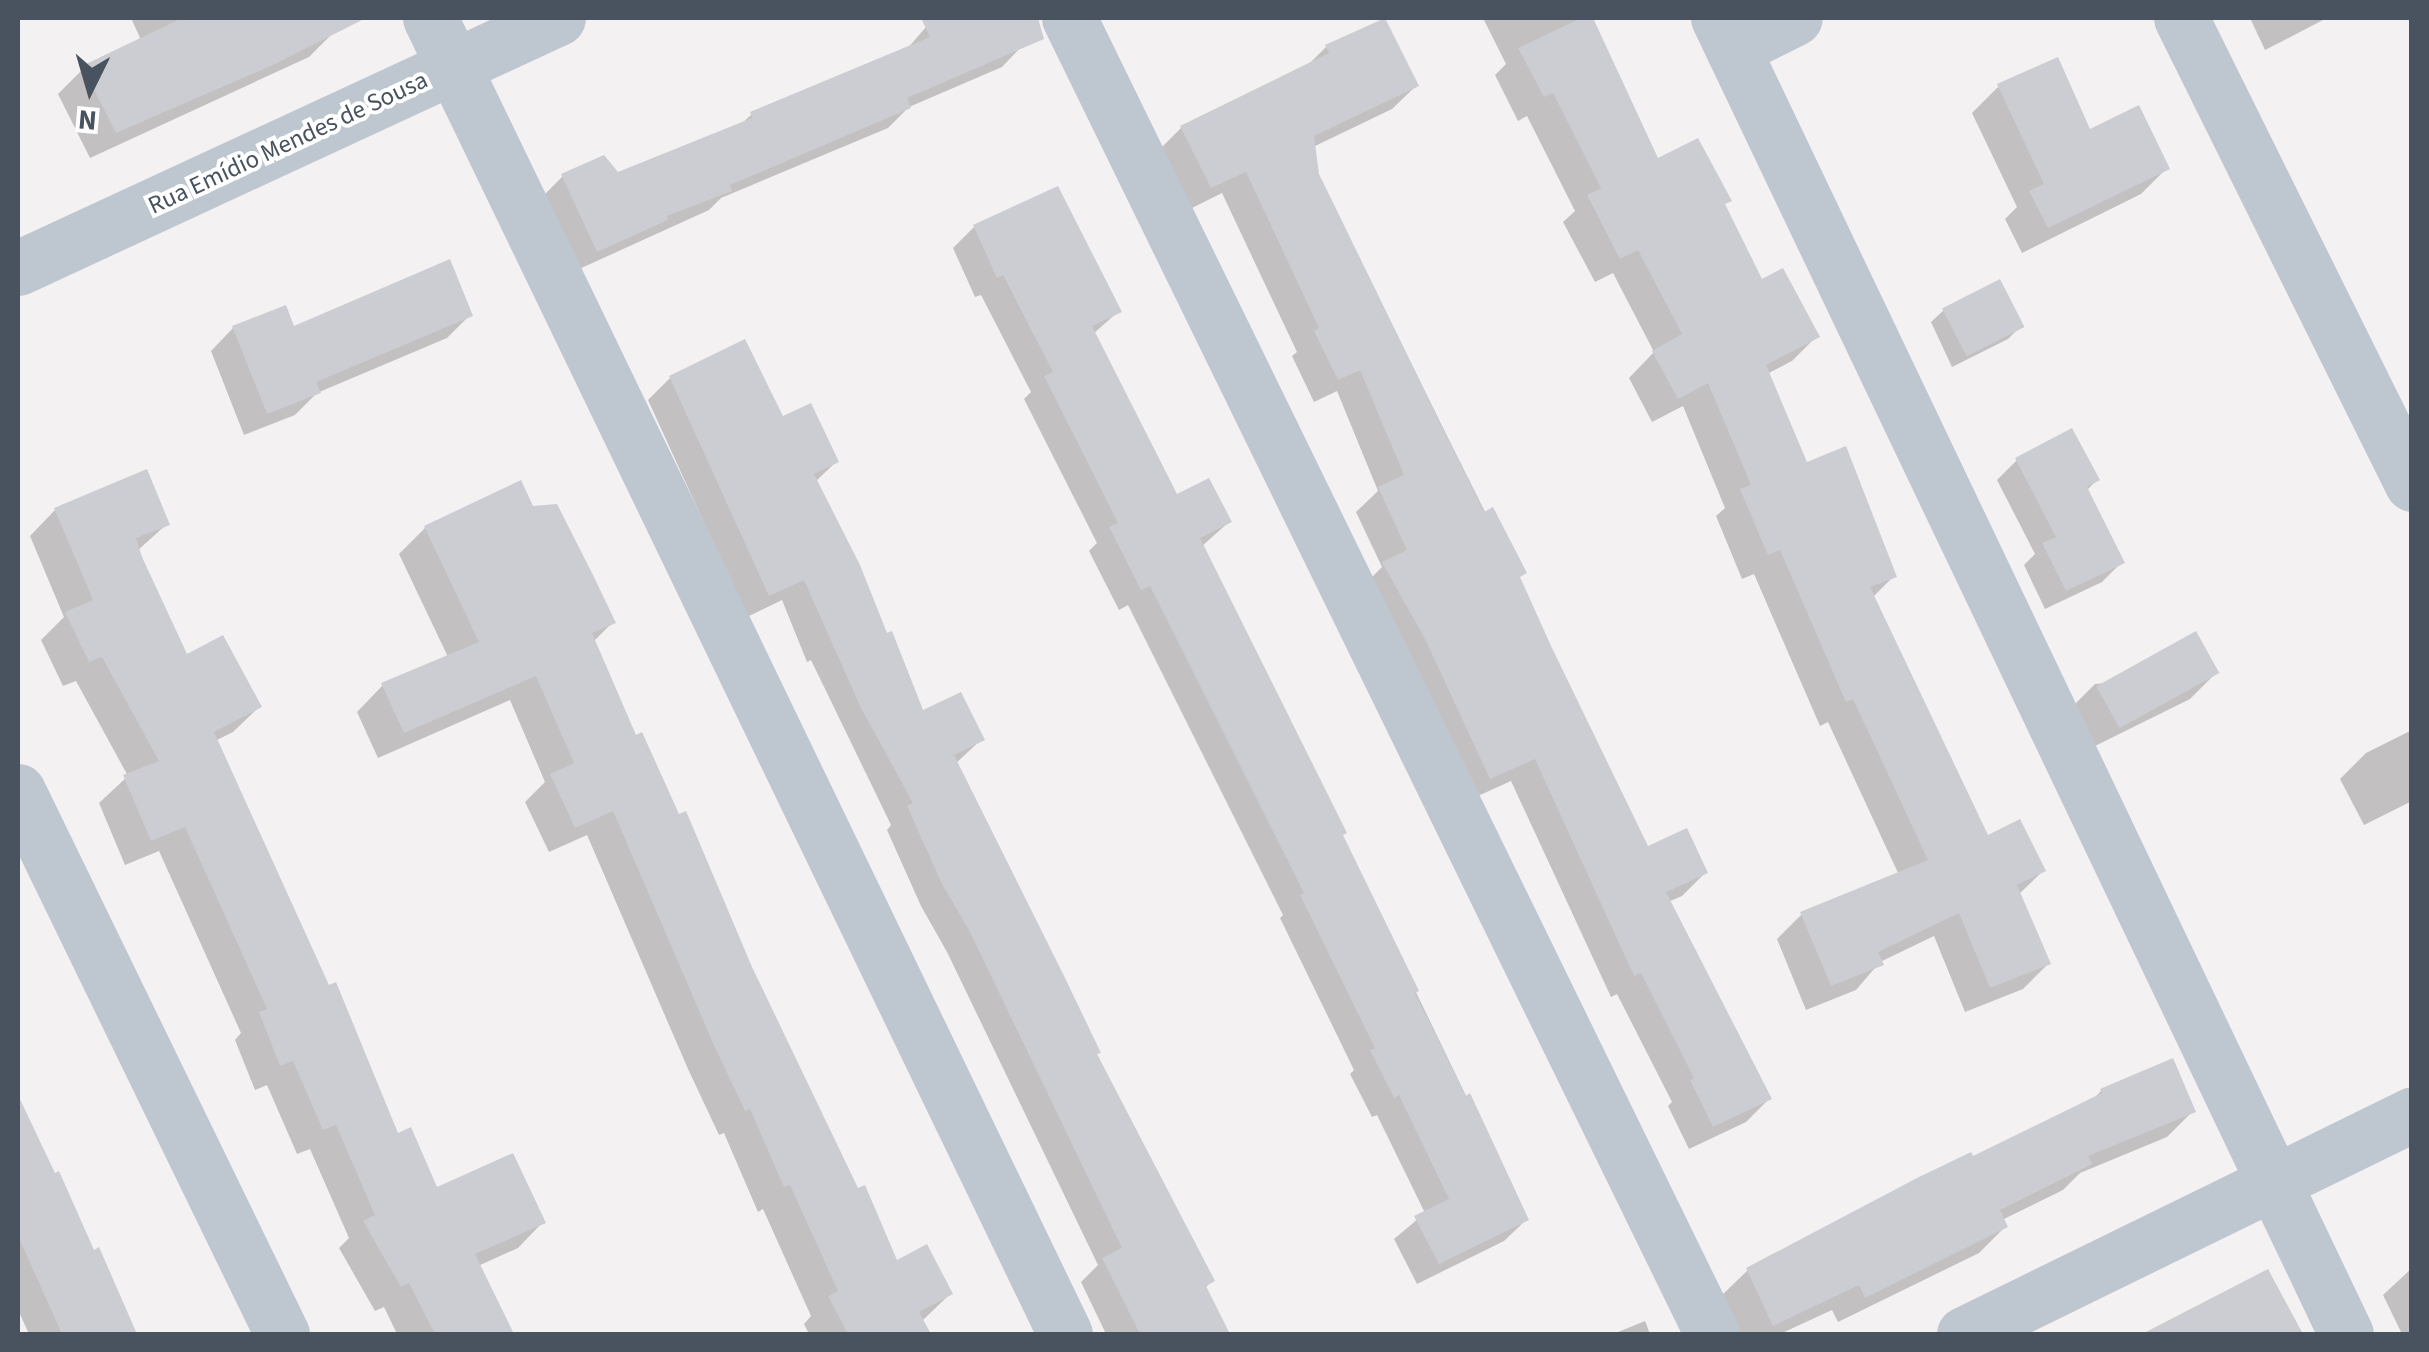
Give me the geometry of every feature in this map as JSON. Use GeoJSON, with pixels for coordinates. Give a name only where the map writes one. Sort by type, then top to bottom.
{"type":"FeatureCollection","features":[{"type":"Feature","properties":{"kind":"street"},"geometry":{"type":"LineString","coordinates":[[430,18],[1065,1334]]}},
{"type":"Feature","properties":{"kind":"street","name":"Rua Emídio Mendes de Sousa"},"geometry":{"type":"LineString","coordinates":[[18,268],[558,18]]}},
{"type":"Feature","properties":{"kind":"street"},"geometry":{"type":"LineString","coordinates":[[1069,18],[1712,1334]]}},
{"type":"Feature","properties":{"kind":"street"},"geometry":{"type":"LineString","coordinates":[[1795,18],[1725,33],[2346,1334]]}},
{"type":"Feature","properties":{"kind":"street"},"geometry":{"type":"LineString","coordinates":[[2181,18],[2412,484]]}},
{"type":"Feature","properties":{"kind":"street"},"geometry":{"type":"LineString","coordinates":[[18,791],[282,1334]]}},
{"type":"Feature","properties":{"kind":"street"},"geometry":{"type":"LineString","coordinates":[[1964,1334],[2412,1115]]}},
{"type":"Feature","properties":{"kind":"building"},"geometry":{"type":"Polygon","coordinates":[[[182,18],[366,18],[273,65],[116,133],[82,66],[182,18]]]}},
{"type":"Feature","properties":{"kind":"building"},"geometry":{"type":"Polygon","coordinates":[[[921,18],[1038,18],[1044,39],[907,98],[911,108],[730,185],[732,191],[667,216],[668,220],[597,252],[561,174],[604,155],[618,172],[752,118],[750,112],[930,37],[921,18]]]}},
{"type":"Feature","properties":{"kind":"building"},"geometry":{"type":"Polygon","coordinates":[[[1385,18],[1419,86],[1314,136],[1319,174],[1484,512],[1493,507],[1527,573],[1520,577],[1648,846],[1687,828],[1708,873],[1666,892],[1772,1099],[1713,1127],[1690,1080],[1694,1078],[1641,973],[1634,976],[1535,759],[1490,779],[1426,641],[1382,562],[1407,550],[1378,487],[1404,475],[1360,370],[1338,380],[1314,331],[1319,328],[1246,172],[1211,188],[1180,126],[1329,53],[1325,45],[1385,18]]]}},
{"type":"Feature","properties":{"kind":"building"},"geometry":{"type":"Polygon","coordinates":[[[1581,18],[1593,18],[1658,158],[1698,138],[1732,201],[1725,204],[1762,279],[1783,268],[1820,337],[1766,365],[1807,462],[1846,446],[1897,577],[1870,587],[1988,835],[2020,819],[2046,871],[2017,885],[2051,964],[1990,988],[1959,913],[1878,952],[1884,965],[1831,986],[1800,912],[1928,860],[1853,699],[1846,702],[1780,550],[1768,555],[1740,489],[1751,485],[1708,383],[1678,399],[1652,351],[1682,334],[1638,250],[1620,259],[1587,195],[1601,188],[1553,93],[1544,97],[1518,48],[1581,18]]]}},
{"type":"Feature","properties":{"kind":"building"},"geometry":{"type":"Polygon","coordinates":[[[2058,57],[2090,129],[2139,105],[2170,169],[2048,228],[2029,191],[2044,184],[1997,84],[2058,57]]]}},
{"type":"Feature","properties":{"kind":"building"},"geometry":{"type":"Polygon","coordinates":[[[1058,186],[1122,312],[1092,326],[1177,494],[1209,478],[1232,522],[1200,538],[1347,833],[1343,835],[1419,991],[1415,993],[1466,1096],[1470,1093],[1529,1220],[1439,1264],[1414,1216],[1449,1199],[1399,1095],[1394,1098],[1370,1050],[1375,1048],[1300,895],[1304,893],[1150,586],[1141,590],[1109,527],[1118,523],[1044,376],[1053,372],[1003,275],[997,278],[973,225],[1058,186]]]}},
{"type":"Feature","properties":{"kind":"building"},"geometry":{"type":"Polygon","coordinates":[[[450,259],[473,316],[316,382],[321,393],[267,414],[232,326],[286,305],[294,326],[450,259]]]}},
{"type":"Feature","properties":{"kind":"building"},"geometry":{"type":"Polygon","coordinates":[[[2000,279],[2025,327],[1967,357],[1942,309],[2000,279]]]}},
{"type":"Feature","properties":{"kind":"building"},"geometry":{"type":"Polygon","coordinates":[[[745,339],[783,416],[811,403],[839,462],[814,474],[860,565],[887,633],[892,631],[923,710],[961,692],[985,740],[954,755],[1101,1053],[1097,1054],[1215,1281],[1206,1286],[1230,1334],[1140,1334],[1102,1258],[1122,1248],[969,930],[942,884],[907,806],[913,803],[861,708],[804,580],[769,596],[669,376],[745,339]]]}},
{"type":"Feature","properties":{"kind":"building"},"geometry":{"type":"Polygon","coordinates":[[[2072,428],[2100,480],[2087,487],[2125,563],[2066,591],[2042,543],[2056,537],[2015,458],[2072,428]]]}},
{"type":"Feature","properties":{"kind":"building"},"geometry":{"type":"Polygon","coordinates":[[[147,469],[170,525],[136,538],[142,557],[187,654],[223,635],[262,707],[214,732],[329,985],[336,982],[398,1133],[411,1127],[437,1187],[513,1153],[546,1223],[475,1254],[514,1334],[435,1334],[409,1283],[401,1287],[363,1221],[375,1215],[336,1125],[323,1130],[293,1061],[280,1066],[259,1012],[267,1009],[185,827],[151,841],[123,775],[159,761],[102,657],[89,662],[65,612],[93,600],[54,508],[147,469]]]}},
{"type":"Feature","properties":{"kind":"building"},"geometry":{"type":"Polygon","coordinates":[[[521,480],[533,506],[557,504],[616,623],[592,633],[636,735],[642,732],[679,814],[686,811],[752,967],[858,1188],[865,1185],[897,1260],[927,1244],[953,1294],[919,1312],[931,1334],[848,1334],[828,1296],[838,1291],[790,1185],[784,1187],[750,1109],[745,1111],[713,1043],[613,811],[575,828],[550,774],[574,763],[536,676],[404,733],[381,683],[479,642],[424,526],[521,480]]]}},
{"type":"Feature","properties":{"kind":"building"},"geometry":{"type":"Polygon","coordinates":[[[2196,631],[2219,673],[2120,728],[2096,686],[2196,631]]]}},
{"type":"Feature","properties":{"kind":"building"},"geometry":{"type":"Polygon","coordinates":[[[2173,1058],[2196,1112],[2088,1156],[2092,1164],[2000,1210],[2008,1227],[1865,1298],[1859,1285],[1773,1326],[1746,1268],[1917,1178],[1971,1152],[1973,1156],[2102,1093],[2100,1089],[2173,1058]]]}},
{"type":"Feature","properties":{"kind":"building"},"geometry":{"type":"Polygon","coordinates":[[[18,1095],[55,1173],[59,1171],[94,1250],[99,1247],[137,1334],[62,1334],[18,1236],[18,1095]]]}},
{"type":"Feature","properties":{"kind":"building"},"geometry":{"type":"Polygon","coordinates":[[[2268,1269],[2303,1334],[2142,1334],[2268,1269]]]}}]}
